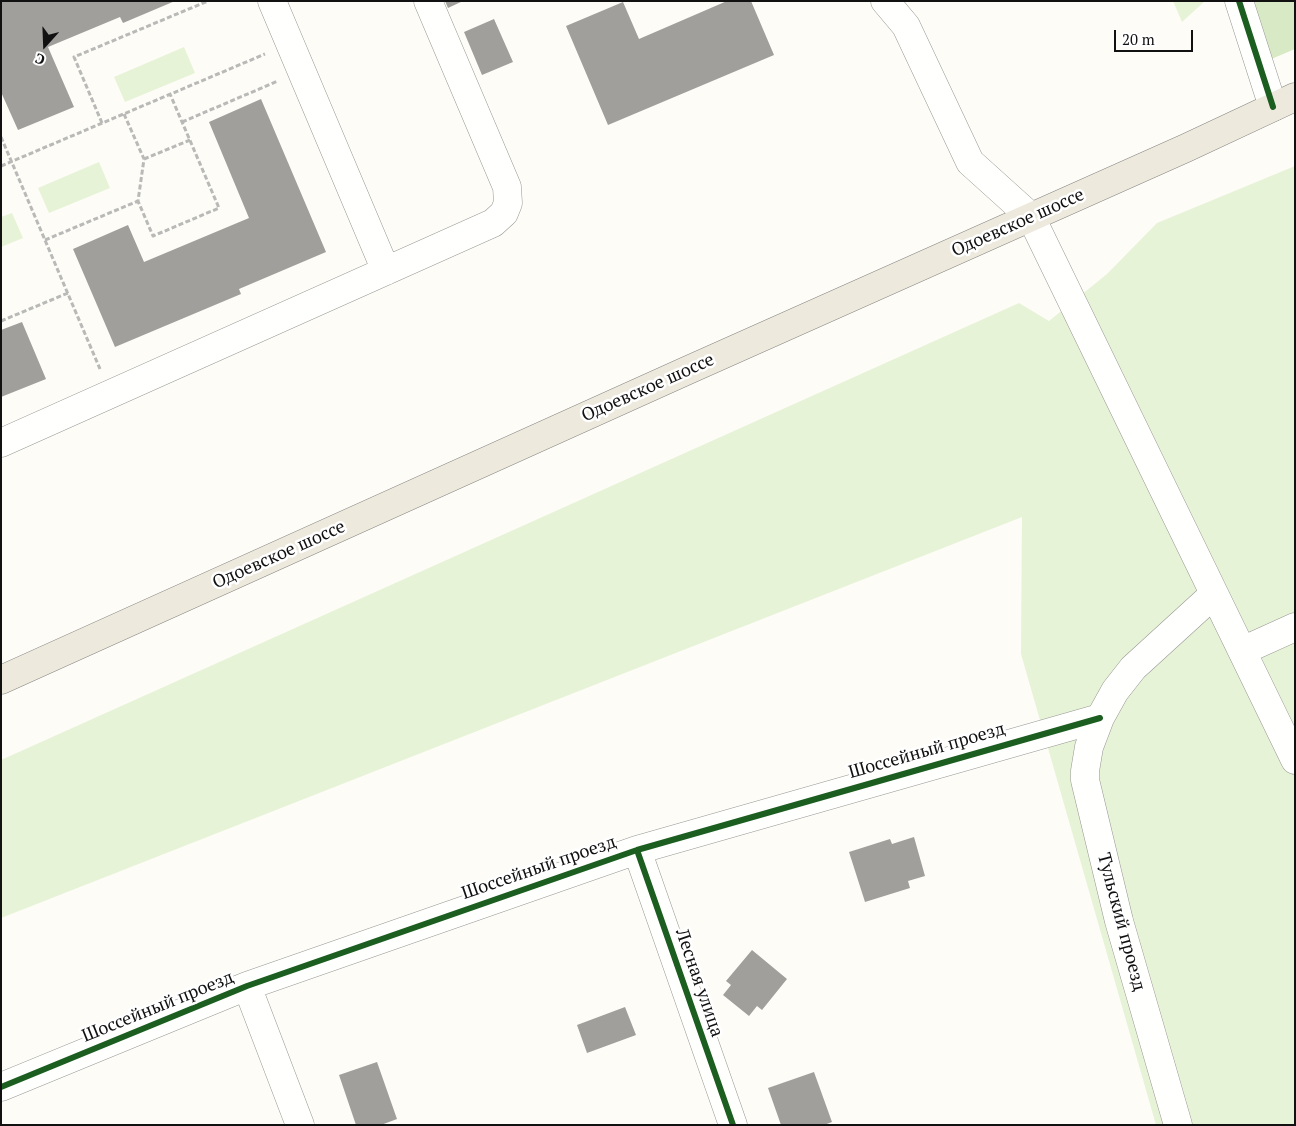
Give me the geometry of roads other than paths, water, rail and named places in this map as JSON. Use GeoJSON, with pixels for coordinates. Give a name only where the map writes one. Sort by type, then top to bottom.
{"type":"FeatureCollection","features":[{"type":"Feature","properties":{"kind":"main road","name":"Одоевское шоссе"},"geometry":{"type":"LineString","coordinates":[[1,680],[1186,148],[1284,102]]}},
{"type":"Feature","properties":{"kind":"street"},"geometry":{"type":"LineString","coordinates":[[272,1],[386,271]]}},
{"type":"Feature","properties":{"kind":"street"},"geometry":{"type":"LineString","coordinates":[[1,443],[493,223],[504,214],[508,203],[507,187],[428,1]]}},
{"type":"Feature","properties":{"kind":"street"},"geometry":{"type":"LineString","coordinates":[[885,1],[906,26],[970,162],[1031,217],[1295,760]]}},
{"type":"Feature","properties":{"kind":"street"},"geometry":{"type":"LineString","coordinates":[[1239,1],[1284,102]]}},
{"type":"Feature","properties":{"kind":"street","name":"Тульский проезд"},"geometry":{"type":"LineString","coordinates":[[1178,1125],[1119,920],[1084,780],[1089,747],[1100,718],[1115,691],[1133,668],[1214,594]]}},
{"type":"Feature","properties":{"kind":"street"},"geometry":{"type":"LineString","coordinates":[[1242,651],[1295,628]]}},
{"type":"Feature","properties":{"kind":"street","name":"Шоссейный проезд"},"geometry":{"type":"LineString","coordinates":[[1,1087],[247,986],[637,850],[1100,718]]}},
{"type":"Feature","properties":{"kind":"street","name":"Лесная улица"},"geometry":{"type":"LineString","coordinates":[[637,850],[733,1125]]}},
{"type":"Feature","properties":{"kind":"street"},"geometry":{"type":"LineString","coordinates":[[247,986],[300,1125]]}}]}
